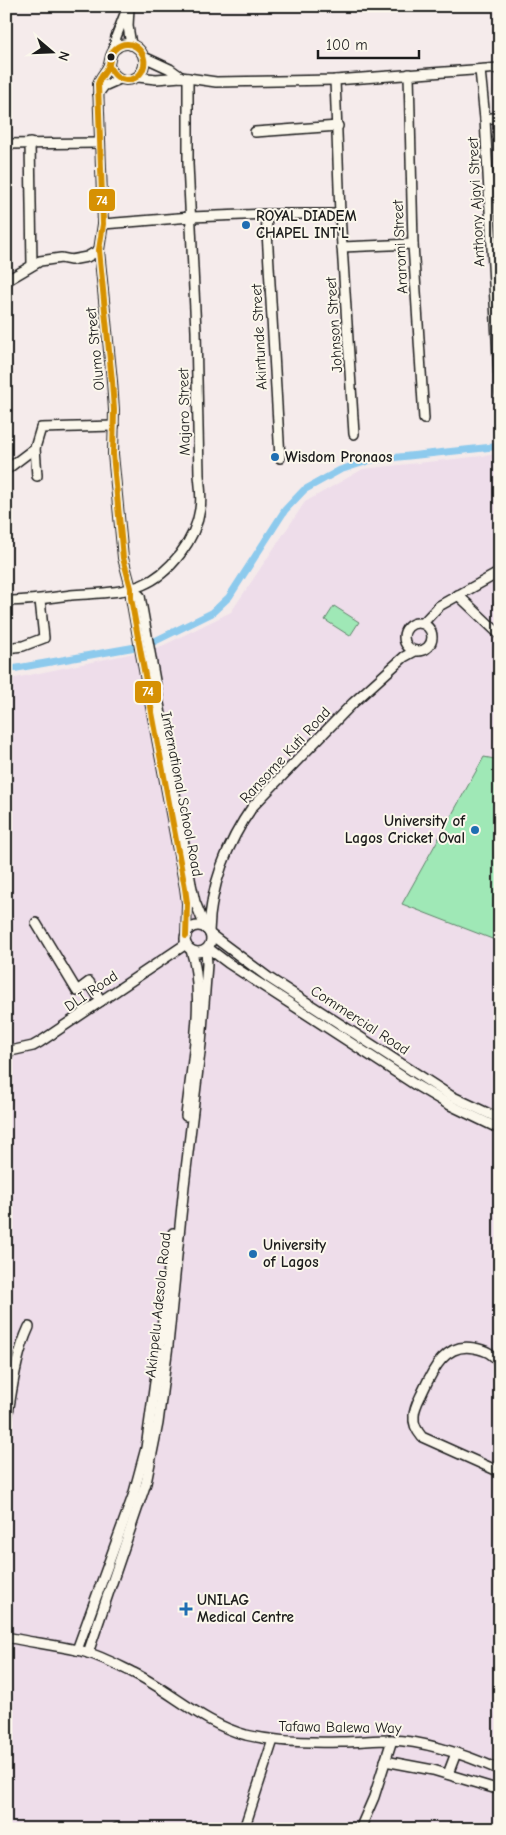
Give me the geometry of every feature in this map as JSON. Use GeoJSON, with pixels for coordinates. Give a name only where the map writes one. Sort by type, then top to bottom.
{"type":"FeatureCollection","features":[{"type":"Feature","properties":{"kind":"street"},"geometry":{"type":"LineString","coordinates":[[128,6],[128,26],[131,45]]}},
{"type":"Feature","properties":{"kind":"street"},"geometry":{"type":"LineString","coordinates":[[128,6],[116,37],[109,66],[113,74],[120,79],[129,80],[138,77],[156,79],[184,78],[216,82],[335,80],[500,68]]}},
{"type":"Feature","properties":{"kind":"street"},"geometry":{"type":"LineString","coordinates":[[114,49],[122,45],[131,45],[139,49],[144,57],[144,68],[138,77]]}},
{"type":"Feature","properties":{"kind":"street"},"geometry":{"type":"LineString","coordinates":[[144,57],[184,78]]}},
{"type":"Feature","properties":{"kind":"street","name":"Olumo Street"},"geometry":{"type":"LineString","coordinates":[[109,66],[101,75],[98,84],[103,224],[99,250],[112,381],[113,454],[123,558],[131,588]]}},
{"type":"Feature","properties":{"kind":"street","name":"Anthony Ajayi Street"},"geometry":{"type":"LineString","coordinates":[[480,70],[496,228],[500,394]]}},
{"type":"Feature","properties":{"kind":"street","name":"Araromi Street"},"geometry":{"type":"LineString","coordinates":[[409,74],[413,244],[424,419]]}},
{"type":"Feature","properties":{"kind":"street","name":"Majaro Street"},"geometry":{"type":"LineString","coordinates":[[6,601],[40,600],[116,592],[150,581],[168,569],[176,560],[190,536],[200,509],[192,217],[184,78]]}},
{"type":"Feature","properties":{"kind":"street"},"geometry":{"type":"LineString","coordinates":[[98,94],[104,86],[120,79]]}},
{"type":"Feature","properties":{"kind":"street","name":"Johnson Street"},"geometry":{"type":"LineString","coordinates":[[335,80],[340,214],[354,434]]}},
{"type":"Feature","properties":{"kind":"street"},"geometry":{"type":"LineString","coordinates":[[485,119],[500,117]]}},
{"type":"Feature","properties":{"kind":"street"},"geometry":{"type":"LineString","coordinates":[[255,132],[338,126]]}},
{"type":"Feature","properties":{"kind":"street"},"geometry":{"type":"LineString","coordinates":[[30,143],[32,265]]}},
{"type":"Feature","properties":{"kind":"street"},"geometry":{"type":"LineString","coordinates":[[6,144],[99,143]]}},
{"type":"Feature","properties":{"kind":"street","name":"Akintunde Street"},"geometry":{"type":"LineString","coordinates":[[266,214],[280,458]]}},
{"type":"Feature","properties":{"kind":"street"},"geometry":{"type":"LineString","coordinates":[[103,224],[192,217],[340,214]]}},
{"type":"Feature","properties":{"kind":"street"},"geometry":{"type":"LineString","coordinates":[[342,247],[413,244]]}},
{"type":"Feature","properties":{"kind":"street"},"geometry":{"type":"LineString","coordinates":[[6,281],[32,265],[51,258],[71,260],[87,257],[99,250]]}},
{"type":"Feature","properties":{"kind":"street"},"geometry":{"type":"LineString","coordinates":[[38,476],[35,448],[41,428],[114,426]]}},
{"type":"Feature","properties":{"kind":"street"},"geometry":{"type":"LineString","coordinates":[[6,470],[35,448]]}},
{"type":"Feature","properties":{"kind":"street"},"geometry":{"type":"LineString","coordinates":[[423,623],[439,606],[500,572]]}},
{"type":"Feature","properties":{"kind":"street","name":"International School Road"},"geometry":{"type":"LineString","coordinates":[[131,588],[140,621],[185,888],[188,943]]}},
{"type":"Feature","properties":{"kind":"street"},"geometry":{"type":"LineString","coordinates":[[458,595],[500,635]]}},
{"type":"Feature","properties":{"kind":"street"},"geometry":{"type":"LineString","coordinates":[[6,648],[23,646],[44,638],[40,600]]}},
{"type":"Feature","properties":{"kind":"street"},"geometry":{"type":"LineString","coordinates":[[413,623],[423,623],[428,626],[432,633],[432,643],[423,651],[415,651],[408,648],[405,642],[405,632],[413,623]]}},
{"type":"Feature","properties":{"kind":"street","name":"Ransome Kuti Road"},"geometry":{"type":"LineString","coordinates":[[208,932],[209,913],[219,874],[232,840],[253,806],[353,703],[404,657],[415,651]]}},
{"type":"Feature","properties":{"kind":"street","name":"International School Road"},"geometry":{"type":"LineString","coordinates":[[145,653],[194,898],[208,932]]}},
{"type":"Feature","properties":{"kind":"street"},"geometry":{"type":"LineString","coordinates":[[194,898],[204,901],[212,898]]}},
{"type":"Feature","properties":{"kind":"street"},"geometry":{"type":"LineString","coordinates":[[36,923],[77,991],[89,982],[101,1001]]}},
{"type":"Feature","properties":{"kind":"street"},"geometry":{"type":"LineString","coordinates":[[194,927],[202,927],[208,932],[211,939],[207,949],[196,952],[188,943],[188,932],[194,927]]}},
{"type":"Feature","properties":{"kind":"street","name":"Commercial Road"},"geometry":{"type":"LineString","coordinates":[[208,932],[269,978],[444,1091],[472,1107],[500,1119]]}},
{"type":"Feature","properties":{"kind":"street","name":"DLI Road"},"geometry":{"type":"LineString","coordinates":[[6,1052],[33,1046],[188,943]]}},
{"type":"Feature","properties":{"kind":"street","name":"Akinpelu Adesola Road"},"geometry":{"type":"LineString","coordinates":[[77,1650],[133,1496],[149,1432],[195,1028],[196,970],[188,943]]}},
{"type":"Feature","properties":{"kind":"street","name":"Akinpelu Adesola Road"},"geometry":{"type":"LineString","coordinates":[[88,1653],[146,1483],[158,1423],[201,1044],[207,949]]}},
{"type":"Feature","properties":{"kind":"street","name":"Commercial Road"},"geometry":{"type":"LineString","coordinates":[[207,949],[414,1084],[448,1104],[500,1129]]}},
{"type":"Feature","properties":{"kind":"street"},"geometry":{"type":"LineString","coordinates":[[6,1424],[20,1352],[29,1327]]}},
{"type":"Feature","properties":{"kind":"street"},"geometry":{"type":"LineString","coordinates":[[500,1363],[490,1352],[479,1348],[469,1346],[457,1348],[450,1352],[433,1370],[414,1415],[417,1431],[422,1436],[500,1472]]}},
{"type":"Feature","properties":{"kind":"street","name":"Tafawa Balewa Way"},"geometry":{"type":"LineString","coordinates":[[7,1635],[77,1650],[102,1658],[136,1674],[200,1715],[232,1731],[273,1740],[340,1742],[392,1740],[423,1745],[456,1754],[500,1770]]}},
{"type":"Feature","properties":{"kind":"street"},"geometry":{"type":"LineString","coordinates":[[244,1829],[273,1740]]}},
{"type":"Feature","properties":{"kind":"street"},"geometry":{"type":"LineString","coordinates":[[360,1829],[374,1797],[392,1740]]}},
{"type":"Feature","properties":{"kind":"street"},"geometry":{"type":"LineString","coordinates":[[448,1774],[456,1754]]}},
{"type":"Feature","properties":{"kind":"street"},"geometry":{"type":"LineString","coordinates":[[385,1761],[448,1774],[500,1790]]}},
{"type":"Feature","properties":{"kind":"shaded area","name":"University of Lagos"},"geometry":{"type":"Polygon","coordinates":[[[500,454],[500,1829],[6,1829],[6,680],[158,648],[231,612],[305,502],[363,469],[500,454]]]}},
{"type":"Feature","properties":{"kind":"green space"},"geometry":{"type":"Polygon","coordinates":[[[334,606],[359,622],[350,636],[325,620],[334,606]]]}},
{"type":"Feature","properties":{"kind":"green space","name":"University of Lagos Cricket Oval"},"geometry":{"type":"Polygon","coordinates":[[[484,757],[500,760],[500,942],[402,904],[484,757]]]}},
{"type":"Feature","properties":{"kind":"waterway"},"geometry":{"type":"LineString","coordinates":[[6,670],[147,645],[212,613],[229,597],[285,510],[304,490],[340,470],[371,460],[493,447],[500,444]]}},
{"type":"Feature","properties":{"kind":"transit line","name":"74"},"geometry":{"type":"LineString","coordinates":[[109,66],[118,77],[130,80],[140,74],[144,67],[144,60],[139,49],[128,44],[121,45],[112,53],[108,67],[98,84],[103,224],[99,250],[112,381],[114,410],[113,454],[123,558],[131,588],[141,654],[185,888],[187,903],[186,936]]}},
{"type":"Feature","properties":{"kind":"place","name":"ROYAL DIADEM CHAPEL INT'L"},"geometry":{"type":"Point","coordinates":[246,225]}},
{"type":"Feature","properties":{"kind":"place","name":"Wisdom Pronaos"},"geometry":{"type":"Point","coordinates":[275,457]}},
{"type":"Feature","properties":{"kind":"place","name":"University of Lagos Cricket Oval"},"geometry":{"type":"Point","coordinates":[475,830]}},
{"type":"Feature","properties":{"kind":"place","name":"University of Lagos"},"geometry":{"type":"Point","coordinates":[253,1254]}},
{"type":"Feature","properties":{"kind":"place","name":"UNILAG Medical Centre"},"geometry":{"type":"Point","coordinates":[186,1609]}}]}
